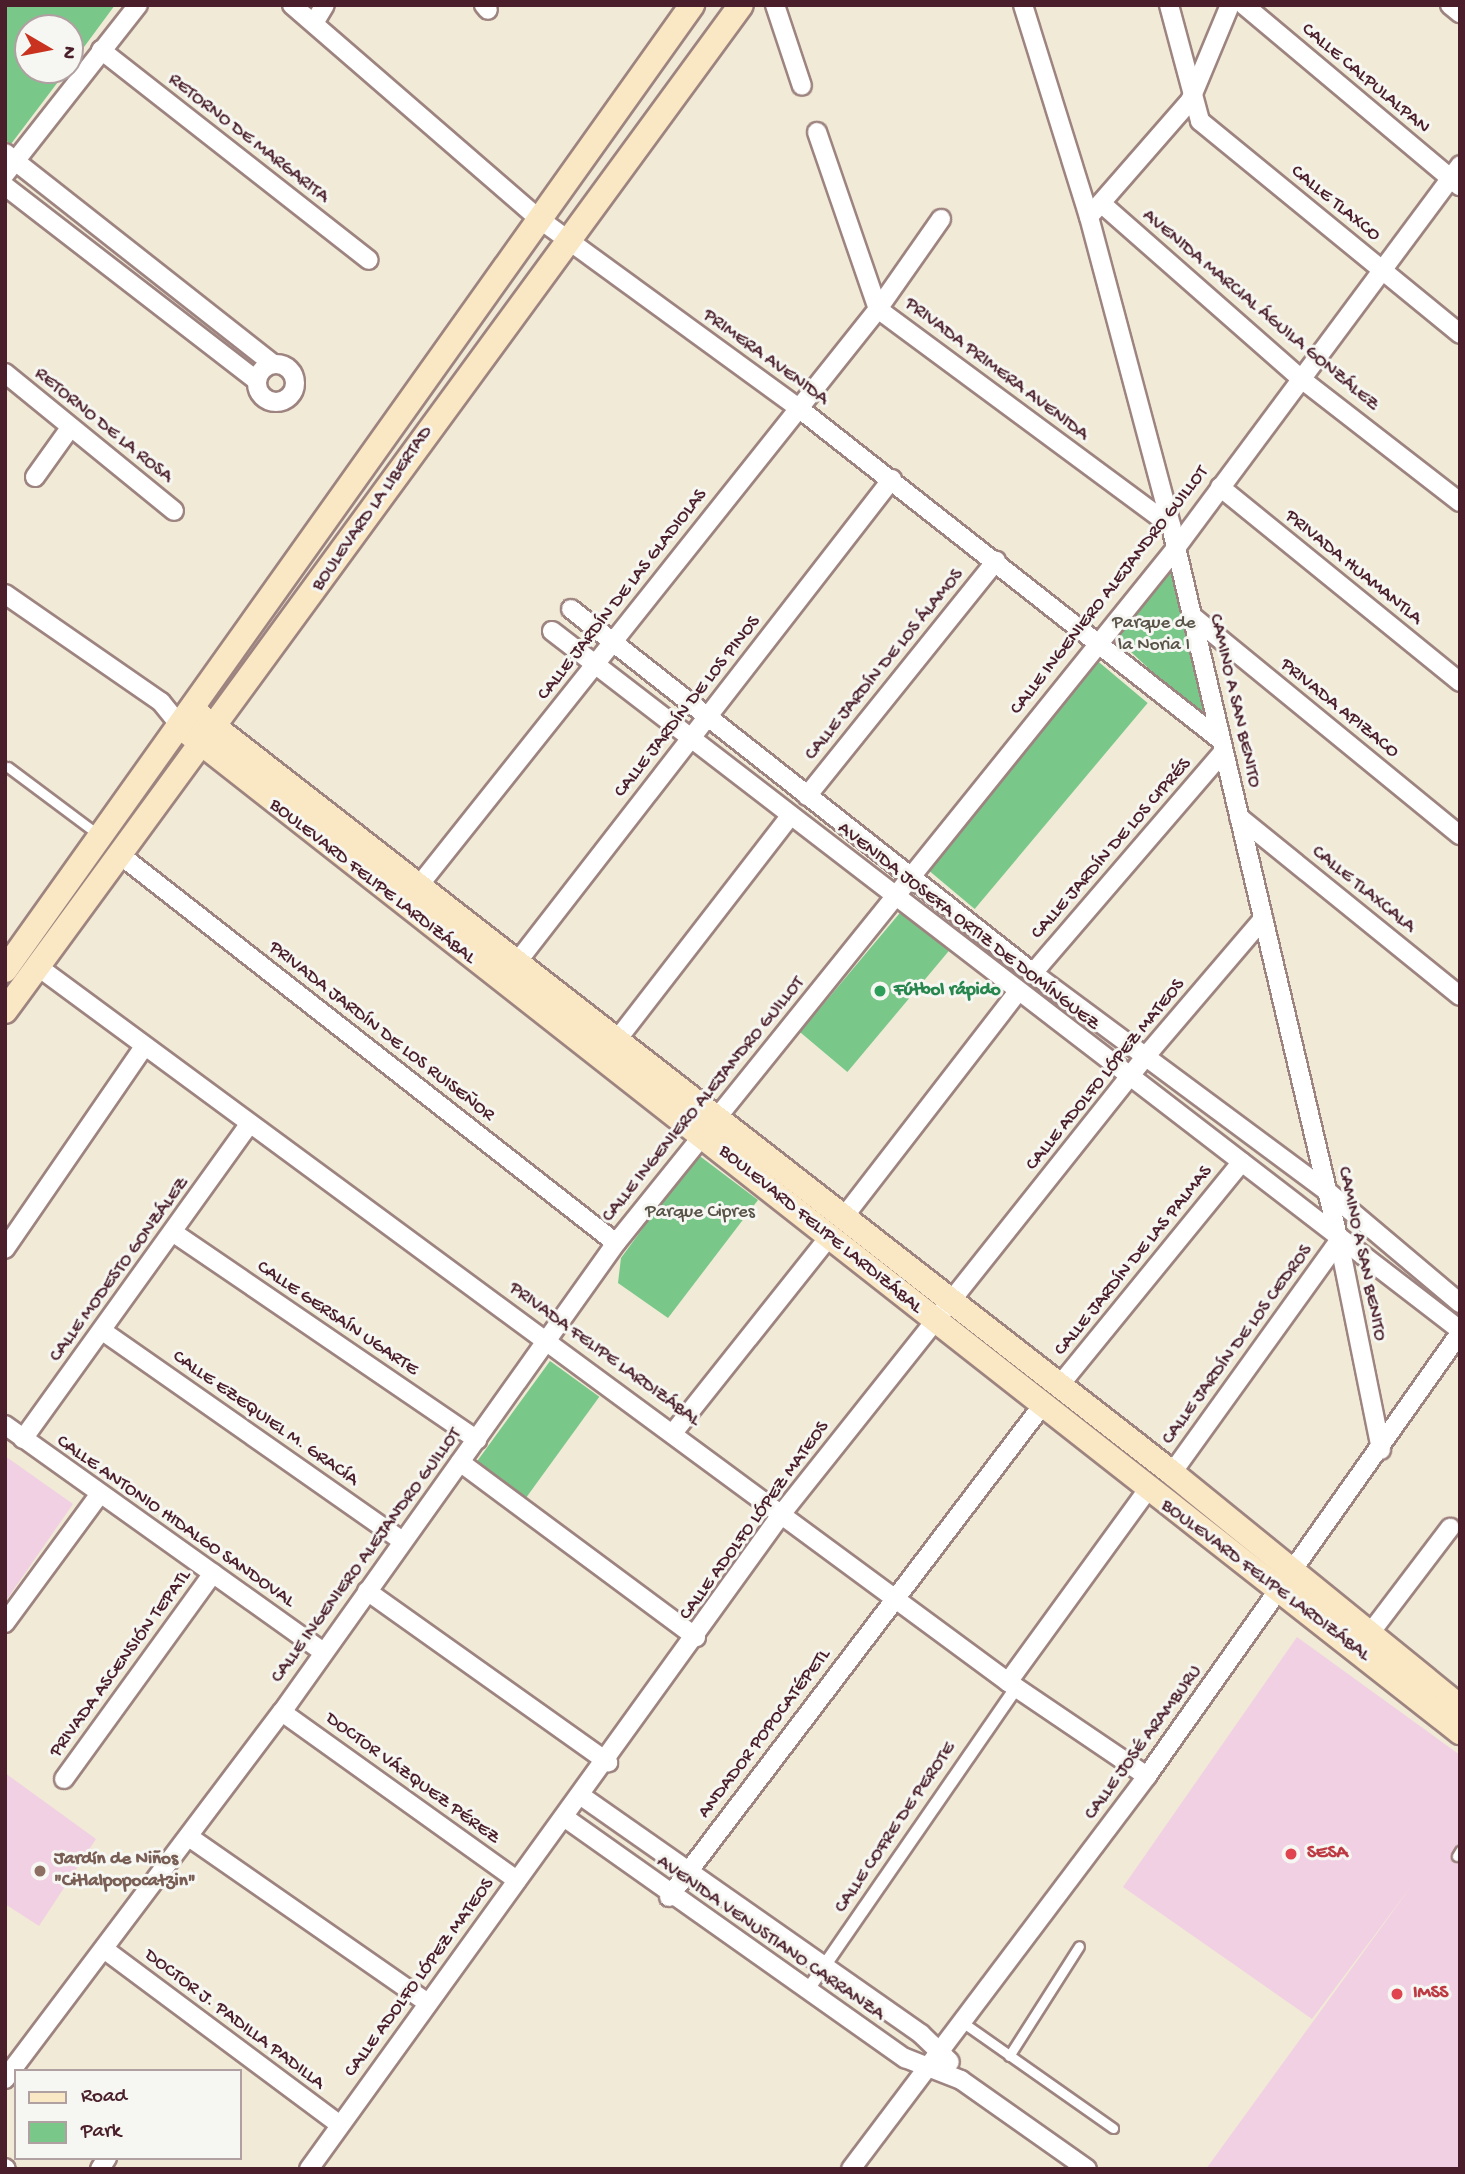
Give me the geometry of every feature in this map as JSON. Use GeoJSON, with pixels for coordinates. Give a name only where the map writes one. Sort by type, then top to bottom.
{"type":"FeatureCollection","features":[{"type":"Feature","properties":{"kind":"main road","name":"BOULEVARD LA LIBERTAD"},"geometry":{"type":"LineString","coordinates":[[110,845],[187,719],[538,218],[692,5]]}},
{"type":"Feature","properties":{"kind":"main road","name":"BOULEVARD LA LIBERTAD"},"geometry":{"type":"LineString","coordinates":[[5,1011],[16,958],[110,845],[202,748],[218,727],[566,238],[741,5]]}},
{"type":"Feature","properties":{"kind":"main road","name":"BOULEVARD FELIPE LARDIZÁBAL"},"geometry":{"type":"LineString","coordinates":[[187,719],[218,727],[418,887],[518,961],[617,1040],[711,1128]]}},
{"type":"Feature","properties":{"kind":"main road","name":"BOULEVARD FELIPE LARDIZÁBAL"},"geometry":{"type":"LineString","coordinates":[[187,719],[202,748],[402,907],[711,1128],[941,1313],[1041,1407],[1147,1491],[1368,1636],[1460,1707]]}},
{"type":"Feature","properties":{"kind":"main road","name":"BOULEVARD FELIPE LARDIZÁBAL"},"geometry":{"type":"LineString","coordinates":[[941,1313],[1059,1386],[1172,1473],[1286,1581],[1460,1732]]}},
{"type":"Feature","properties":{"kind":"street"},"geometry":{"type":"LineString","coordinates":[[5,186],[256,380],[267,400],[290,396],[293,373],[272,363],[9,163],[138,5]]}},
{"type":"Feature","properties":{"kind":"street","name":"PRIMERA AVENIDA"},"geometry":{"type":"LineString","coordinates":[[292,5],[538,218],[796,406],[892,480],[1100,642],[1220,745]]}},
{"type":"Feature","properties":{"kind":"street"},"geometry":{"type":"LineString","coordinates":[[314,23],[325,5]]}},
{"type":"Feature","properties":{"kind":"street"},"geometry":{"type":"LineString","coordinates":[[775,5],[802,86]]}},
{"type":"Feature","properties":{"kind":"street"},"geometry":{"type":"LineString","coordinates":[[1023,5],[1089,217]]}},
{"type":"Feature","properties":{"kind":"street"},"geometry":{"type":"LineString","coordinates":[[1169,5],[1190,101]]}},
{"type":"Feature","properties":{"kind":"street"},"geometry":{"type":"LineString","coordinates":[[1089,217],[1190,101],[1230,5]]}},
{"type":"Feature","properties":{"kind":"street","name":"CALLE CALPULALPAN"},"geometry":{"type":"LineString","coordinates":[[1244,5],[1456,176]]}},
{"type":"Feature","properties":{"kind":"street"},"geometry":{"type":"LineString","coordinates":[[1450,5],[1460,13]]}},
{"type":"Feature","properties":{"kind":"street","name":"RETORNO DE MARGARITA"},"geometry":{"type":"LineString","coordinates":[[101,50],[369,260]]}},
{"type":"Feature","properties":{"kind":"street","name":"CALLE TLAXCO"},"geometry":{"type":"LineString","coordinates":[[1190,101],[1200,121],[1460,334]]}},
{"type":"Feature","properties":{"kind":"street","name":"PRIVADA PRIMERA AVENIDA"},"geometry":{"type":"LineString","coordinates":[[817,132],[878,309],[1171,526]]}},
{"type":"Feature","properties":{"kind":"street","name":"CALLE INGENIERO ALEJANDRO GUILLOT"},"geometry":{"type":"LineString","coordinates":[[5,2079],[282,1712],[322,1651],[477,1440],[546,1338],[616,1243],[1176,548],[1381,270],[1456,176]]}},
{"type":"Feature","properties":{"kind":"street","name":"AVENIDA MARCIAL ÁGUILA GONZÁLEZ"},"geometry":{"type":"LineString","coordinates":[[1101,203],[1300,378],[1460,502]]}},
{"type":"Feature","properties":{"kind":"street","name":"CAMINO A SAN BENITO"},"geometry":{"type":"LineString","coordinates":[[1089,217],[1171,526],[1220,745],[1337,1235],[1381,1450]]}},
{"type":"Feature","properties":{"kind":"street","name":"CALLE JARDÍN DE LAS GLADIOLAS"},"geometry":{"type":"LineString","coordinates":[[402,907],[596,666],[796,406],[878,309],[941,219]]}},
{"type":"Feature","properties":{"kind":"street"},"geometry":{"type":"LineString","coordinates":[[256,380],[272,363]]}},
{"type":"Feature","properties":{"kind":"street","name":"RETORNO DE LA ROSA"},"geometry":{"type":"LineString","coordinates":[[5,373],[174,511]]}},
{"type":"Feature","properties":{"kind":"street"},"geometry":{"type":"LineString","coordinates":[[35,477],[70,428]]}},
{"type":"Feature","properties":{"kind":"street","name":"CALLE JARDÍN DE LOS PINOS"},"geometry":{"type":"LineString","coordinates":[[518,961],[892,480]]}},
{"type":"Feature","properties":{"kind":"street","name":"PRIVADA HUAMANTLA"},"geometry":{"type":"LineString","coordinates":[[1220,487],[1460,682]]}},
{"type":"Feature","properties":{"kind":"street","name":"CALLE JARDÍN DE LOS ÁLAMOS"},"geometry":{"type":"LineString","coordinates":[[807,796],[996,561]]}},
{"type":"Feature","properties":{"kind":"street"},"geometry":{"type":"LineString","coordinates":[[5,594],[187,719]]}},
{"type":"Feature","properties":{"kind":"street","name":"AVENIDA JOSEFA ORTIZ DE DOMÍNGUEZ"},"geometry":{"type":"LineString","coordinates":[[571,609],[611,645],[1033,972],[1326,1191],[1460,1303]]}},
{"type":"Feature","properties":{"kind":"street","name":"PRIVADA APIZACO"},"geometry":{"type":"LineString","coordinates":[[1192,617],[1460,835]]}},
{"type":"Feature","properties":{"kind":"street","name":"AVENIDA JOSEFA ORTIZ DE DOMÍNGUEZ"},"geometry":{"type":"LineString","coordinates":[[552,631],[895,895],[1017,993],[1242,1162],[1460,1332]]}},
{"type":"Feature","properties":{"kind":"street","name":"CALLE JARDÍN DE LOS CIPRÉS"},"geometry":{"type":"LineString","coordinates":[[1033,972],[1220,745]]}},
{"type":"Feature","properties":{"kind":"street"},"geometry":{"type":"LineString","coordinates":[[617,1040],[791,815]]}},
{"type":"Feature","properties":{"kind":"street","name":"CALLE TLAXCALA"},"geometry":{"type":"LineString","coordinates":[[1239,817],[1460,996]]}},
{"type":"Feature","properties":{"kind":"street","name":"PRIVADA JARDÍN DE LOS RUISEÑOR"},"geometry":{"type":"LineString","coordinates":[[110,845],[616,1243]]}},
{"type":"Feature","properties":{"kind":"street","name":"CALLE ADOLFO LÓPEZ MATEOS"},"geometry":{"type":"LineString","coordinates":[[309,2169],[517,1880],[608,1762],[783,1512],[1145,1056],[1263,919]]}},
{"type":"Feature","properties":{"kind":"street","name":"PRIVADA FELIPE LARDIZÁBAL"},"geometry":{"type":"LineString","coordinates":[[16,958],[546,1338],[1012,1685],[1147,1776]]}},
{"type":"Feature","properties":{"kind":"street"},"geometry":{"type":"LineString","coordinates":[[673,1433],[836,1228],[1017,993]]}},
{"type":"Feature","properties":{"kind":"street"},"geometry":{"type":"LineString","coordinates":[[5,1250],[143,1048]]}},
{"type":"Feature","properties":{"kind":"street","name":"CALLE MODESTO GONZÁLEZ"},"geometry":{"type":"LineString","coordinates":[[23,1439],[104,1332],[249,1124]]}},
{"type":"Feature","properties":{"kind":"street","name":"CALLE JARDÍN DE LAS PALMAS"},"geometry":{"type":"LineString","coordinates":[[1059,1386],[1242,1162]]}},
{"type":"Feature","properties":{"kind":"street","name":"CALLE GERSAÍN UGARTE"},"geometry":{"type":"LineString","coordinates":[[174,1233],[477,1440]]}},
{"type":"Feature","properties":{"kind":"street","name":"CALLE JARDÍN DE LOS CEDROS"},"geometry":{"type":"LineString","coordinates":[[1172,1473],[1337,1235]]}},
{"type":"Feature","properties":{"kind":"street","name":"CALLE EZEQUIEL M. GRACÍA"},"geometry":{"type":"LineString","coordinates":[[104,1332],[402,1541]]}},
{"type":"Feature","properties":{"kind":"street","name":"CALLE JOSÉ ARAMBURU"},"geometry":{"type":"LineString","coordinates":[[851,2169],[944,2053],[1147,1776],[1381,1450],[1460,1332]]}},
{"type":"Feature","properties":{"kind":"street"},"geometry":{"type":"LineString","coordinates":[[893,1597],[1041,1407]]}},
{"type":"Feature","properties":{"kind":"street","name":"CALLE ANTONIO HIDALGO SANDOVAL"},"geometry":{"type":"LineString","coordinates":[[5,1425],[99,1495],[322,1651]]}},
{"type":"Feature","properties":{"kind":"street"},"geometry":{"type":"LineString","coordinates":[[460,1462],[696,1637]]}},
{"type":"Feature","properties":{"kind":"street"},"geometry":{"type":"LineString","coordinates":[[1012,1685],[1147,1491]]}},
{"type":"Feature","properties":{"kind":"street"},"geometry":{"type":"LineString","coordinates":[[5,1623],[99,1495]]}},
{"type":"Feature","properties":{"kind":"street"},"geometry":{"type":"LineString","coordinates":[[1368,1636],[1450,1528]]}},
{"type":"Feature","properties":{"kind":"street","name":"PRIVADA ASCENSIÓN TEPATL"},"geometry":{"type":"LineString","coordinates":[[64,1779],[213,1573]]}},
{"type":"Feature","properties":{"kind":"street"},"geometry":{"type":"LineString","coordinates":[[367,1591],[608,1762]]}},
{"type":"Feature","properties":{"kind":"street","name":"ANDADOR POPOCATÉPETL"},"geometry":{"type":"LineString","coordinates":[[669,1897],[893,1597]]}},
{"type":"Feature","properties":{"kind":"street","name":"CALLE COFRE DE PEROTE"},"geometry":{"type":"LineString","coordinates":[[807,1991],[1012,1685]]}},
{"type":"Feature","properties":{"kind":"street","name":"DOCTOR VÁZQUEZ PÉREZ"},"geometry":{"type":"LineString","coordinates":[[282,1712],[517,1880]]}},
{"type":"Feature","properties":{"kind":"street","name":"AVENIDA VENUSTIANO CARRANZA"},"geometry":{"type":"LineString","coordinates":[[580,1795],[825,1965],[944,2053],[961,2080]]}},
{"type":"Feature","properties":{"kind":"street","name":"AVENIDA VENUSTIANO CARRANZA"},"geometry":{"type":"LineString","coordinates":[[564,1817],[669,1897],[807,1991],[930,2070],[961,2080],[1082,2167]]}},
{"type":"Feature","properties":{"kind":"street"},"geometry":{"type":"LineString","coordinates":[[189,1837],[428,2003]]}},
{"type":"Feature","properties":{"kind":"street","name":"DOCTOR J. PADILLA PADILLA"},"geometry":{"type":"LineString","coordinates":[[104,1950],[339,2124]]}},
{"type":"Feature","properties":{"kind":"lane"},"geometry":{"type":"LineString","coordinates":[[8,767],[110,845]]}},
{"type":"Feature","properties":{"kind":"lane"},"geometry":{"type":"LineString","coordinates":[[1009,2056],[1079,1946]]}},
{"type":"Feature","properties":{"kind":"lane"},"geometry":{"type":"LineString","coordinates":[[965,2024],[1113,2128]]}},
{"type":"Feature","properties":{"kind":"shaded area"},"geometry":{"type":"Polygon","coordinates":[[[5,1456],[73,1504],[5,1602],[5,1456]]]}},
{"type":"Feature","properties":{"kind":"shaded area","name":"SESA"},"geometry":{"type":"Polygon","coordinates":[[[1297,1637],[1460,1755],[1458,2169],[1206,2169],[1415,1881],[1312,2019],[1123,1887],[1297,1637]]]}},
{"type":"Feature","properties":{"kind":"shaded area","name":"Jardín de Niños \"Citlalpopocatzin\""},"geometry":{"type":"Polygon","coordinates":[[[5,1773],[96,1839],[39,1926],[5,1904],[5,1773]]]}},
{"type":"Feature","properties":{"kind":"green space"},"geometry":{"type":"Polygon","coordinates":[[[5,5],[115,5],[84,47],[84,14],[14,14],[14,84],[56,84],[11,144],[5,140],[5,5]]]}},
{"type":"Feature","properties":{"kind":"green space","name":"Parque de la Noria I"},"geometry":{"type":"Polygon","coordinates":[[[1170,565],[1185,633],[1206,722],[1115,637],[1170,565]]]}},
{"type":"Feature","properties":{"kind":"green space"},"geometry":{"type":"Polygon","coordinates":[[[1094,658],[1148,703],[975,909],[921,864],[1094,658]]]}},
{"type":"Feature","properties":{"kind":"green space","name":"Fútbol rápido"},"geometry":{"type":"Polygon","coordinates":[[[904,908],[951,948],[847,1072],[800,1032],[904,908]]]}},
{"type":"Feature","properties":{"kind":"green space","name":"Parque Cipres"},"geometry":{"type":"Polygon","coordinates":[[[697,1154],[758,1200],[668,1318],[618,1283],[621,1258],[697,1154]]]}},
{"type":"Feature","properties":{"kind":"green space"},"geometry":{"type":"Polygon","coordinates":[[[550,1361],[599,1397],[524,1501],[474,1465],[550,1361]]]}},
{"type":"Feature","properties":{"kind":"place","name":"Fútbol rápido"},"geometry":{"type":"Point","coordinates":[880,991]}},
{"type":"Feature","properties":{"kind":"place","name":"SESA"},"geometry":{"type":"Point","coordinates":[1291,1854]}},
{"type":"Feature","properties":{"kind":"place","name":"Jardín de Niños \"Citlalpopocatzin\""},"geometry":{"type":"Point","coordinates":[40,1871]}},
{"type":"Feature","properties":{"kind":"place","name":"IMSS"},"geometry":{"type":"Point","coordinates":[1397,1994]}}]}
